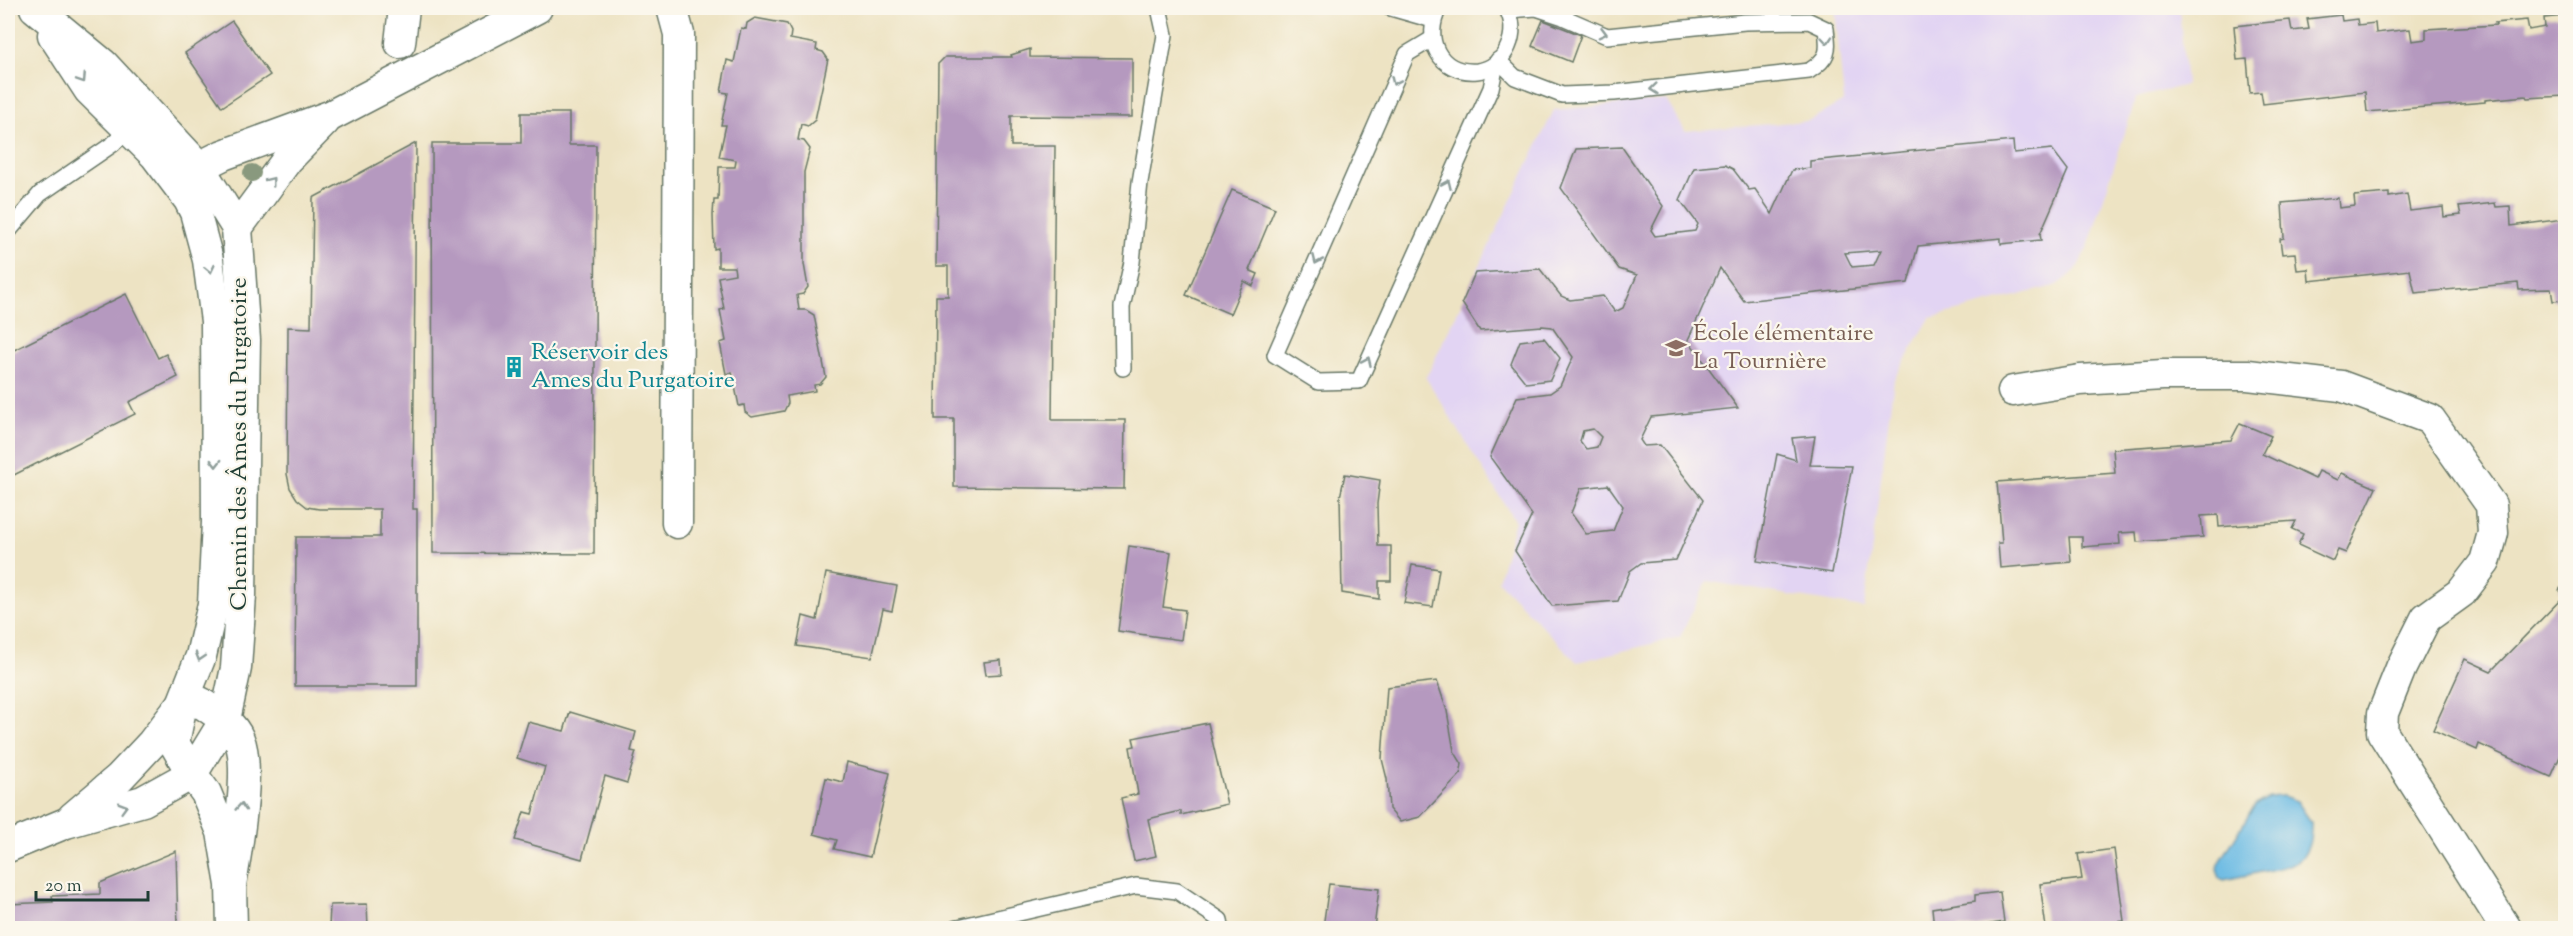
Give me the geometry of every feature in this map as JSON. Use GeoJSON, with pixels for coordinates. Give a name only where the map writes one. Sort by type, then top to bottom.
{"type":"FeatureCollection","features":[{"type":"Feature","properties":{"kind":"street"},"geometry":{"type":"LineString","coordinates":[[401,61],[404,8]]}},
{"type":"Feature","properties":{"kind":"street"},"geometry":{"type":"LineString","coordinates":[[332,115],[223,155],[199,167],[190,184],[192,206],[216,230],[237,228],[287,160],[332,115],[401,61],[537,8]]}},
{"type":"Feature","properties":{"kind":"street"},"geometry":{"type":"LineString","coordinates":[[672,8],[679,34],[677,523]]}},
{"type":"Feature","properties":{"kind":"street","name":"Chemin des Âmes du Purgatoire"},"geometry":{"type":"LineString","coordinates":[[8,847],[66,823],[143,801],[192,774],[225,720],[236,668],[242,583],[244,340],[237,228],[199,167],[138,120],[89,90],[37,10]]}},
{"type":"Feature","properties":{"kind":"street","name":"Chemin des Âmes du Purgatoire"},"geometry":{"type":"LineString","coordinates":[[66,823],[119,778],[152,743],[182,704],[201,656],[213,604],[217,522],[216,321],[212,279],[192,206],[155,155],[138,120]]}},
{"type":"Feature","properties":{"kind":"street"},"geometry":{"type":"LineString","coordinates":[[2013,391],[2080,380],[2163,375],[2248,375],[2341,386],[2430,419],[2491,505],[2493,534],[2485,562],[2474,577],[2462,592],[2426,618],[2390,695],[2384,713],[2382,732],[2506,928]]}},
{"type":"Feature","properties":{"kind":"street"},"geometry":{"type":"LineString","coordinates":[[231,885],[240,822],[244,761],[239,739],[225,720],[200,702],[182,704],[174,742],[206,793],[222,832],[231,885],[232,928]]}},
{"type":"Feature","properties":{"kind":"lane"},"geometry":{"type":"LineString","coordinates":[[1123,368],[1122,307],[1132,262],[1140,182],[1165,35],[1159,8]]}},
{"type":"Feature","properties":{"kind":"lane"},"geometry":{"type":"LineString","coordinates":[[1391,8],[1436,14],[1432,39],[1437,51],[1445,61],[1459,69],[1477,71],[1497,62]]}},
{"type":"Feature","properties":{"kind":"lane"},"geometry":{"type":"LineString","coordinates":[[1432,39],[1407,54],[1275,355],[1318,381],[1359,381],[1491,88],[1497,62],[1510,45],[1513,27],[1507,9],[1536,8],[1606,36],[1745,22],[1809,21],[1826,29],[1828,49],[1822,62],[1809,71],[1625,92],[1562,95],[1515,77],[1497,62]]}},
{"type":"Feature","properties":{"kind":"lane"},"geometry":{"type":"LineString","coordinates":[[8,232],[40,194],[113,144],[138,120]]}},
{"type":"Feature","properties":{"kind":"lane"},"geometry":{"type":"LineString","coordinates":[[954,928],[1136,886],[1177,891],[1220,920],[1221,928]]}},
{"type":"Feature","properties":{"kind":"shaded area","name":"École élémentaire La Tournière"},"geometry":{"type":"Polygon","coordinates":[[[1835,8],[2179,8],[2186,85],[2136,98],[2088,247],[2076,270],[2058,285],[1930,318],[1894,379],[1864,608],[1707,581],[1680,637],[1577,662],[1498,581],[1515,521],[1426,378],[1554,110],[1666,100],[1685,131],[1808,121],[1844,101],[1835,8]]]}},
{"type":"Feature","properties":{"kind":"water"},"geometry":{"type":"Polygon","coordinates":[[[2283,796],[2297,801],[2311,822],[2311,834],[2306,852],[2301,858],[2287,866],[2224,880],[2220,878],[2217,870],[2220,862],[2255,805],[2269,797],[2283,796]]]}},
{"type":"Feature","properties":{"kind":"building"},"geometry":{"type":"Polygon","coordinates":[[[2341,15],[2342,21],[2357,19],[2358,25],[2375,23],[2376,33],[2410,29],[2412,41],[2426,39],[2426,29],[2496,25],[2495,23],[2527,20],[2529,30],[2545,27],[2544,18],[2565,16],[2565,96],[2527,98],[2526,96],[2485,100],[2485,102],[2367,112],[2365,92],[2263,104],[2261,92],[2250,93],[2247,59],[2237,60],[2234,26],[2290,20],[2292,31],[2309,29],[2307,19],[2341,15]]]}},
{"type":"Feature","properties":{"kind":"building"},"geometry":{"type":"Polygon","coordinates":[[[755,18],[787,24],[791,32],[790,39],[817,44],[816,50],[823,52],[828,59],[815,120],[808,126],[801,124],[798,140],[804,141],[810,149],[804,172],[804,264],[808,287],[803,294],[797,295],[799,310],[806,310],[814,315],[826,377],[820,384],[814,385],[815,391],[787,396],[788,403],[784,411],[752,417],[745,412],[744,405],[739,406],[732,372],[726,374],[720,343],[726,341],[720,310],[724,309],[718,277],[735,274],[734,267],[718,267],[718,248],[714,249],[713,215],[714,200],[718,200],[719,167],[735,167],[736,160],[719,157],[726,125],[721,125],[728,93],[721,92],[727,60],[734,62],[741,28],[746,29],[747,23],[755,18]]]}},
{"type":"Feature","properties":{"kind":"building"},"geometry":{"type":"Polygon","coordinates":[[[1543,20],[1581,35],[1571,62],[1532,46],[1543,20]]]}},
{"type":"Feature","properties":{"kind":"building"},"geometry":{"type":"Polygon","coordinates":[[[232,21],[270,75],[222,107],[185,53],[232,21]]]}},
{"type":"Feature","properties":{"kind":"building"},"geometry":{"type":"Polygon","coordinates":[[[1030,49],[1030,57],[1132,58],[1132,117],[1011,116],[1011,146],[1055,146],[1052,420],[1125,420],[1124,489],[954,487],[954,419],[935,419],[936,296],[948,296],[948,266],[936,266],[938,64],[945,57],[1012,57],[1011,55],[1030,49]]]}},
{"type":"Feature","properties":{"kind":"building","name":"Réservoir des Ames du Purgatoire"},"geometry":{"type":"Polygon","coordinates":[[[521,113],[569,113],[569,145],[596,145],[594,554],[433,553],[432,143],[521,143],[521,113]]]}},
{"type":"Feature","properties":{"kind":"building"},"geometry":{"type":"Polygon","coordinates":[[[2013,141],[2014,153],[2052,149],[2068,170],[2040,234],[2041,240],[2001,244],[2001,238],[1918,246],[1908,283],[1744,301],[1720,268],[1688,340],[1738,408],[1651,417],[1640,440],[1644,446],[1660,445],[1703,500],[1676,560],[1641,563],[1630,571],[1618,601],[1552,606],[1515,551],[1532,515],[1490,457],[1517,397],[1550,393],[1560,386],[1573,357],[1552,327],[1480,331],[1462,303],[1475,273],[1540,269],[1561,296],[1570,300],[1603,296],[1615,312],[1623,308],[1637,275],[1619,269],[1561,188],[1576,149],[1622,147],[1663,206],[1651,230],[1655,236],[1695,231],[1698,224],[1680,200],[1694,168],[1725,165],[1733,169],[1749,190],[1755,189],[1772,214],[1792,170],[1810,168],[1810,161],[2013,141]],[[1881,250],[1845,253],[1852,267],[1874,265],[1881,250]],[[1593,429],[1583,431],[1580,441],[1586,449],[1597,447],[1601,437],[1593,429]],[[1608,485],[1581,488],[1571,513],[1586,534],[1613,531],[1623,506],[1608,485]]]}},
{"type":"Feature","properties":{"kind":"building"},"geometry":{"type":"Polygon","coordinates":[[[416,143],[413,509],[417,509],[417,686],[295,686],[296,537],[380,537],[380,509],[307,507],[297,499],[290,488],[287,474],[288,327],[311,328],[313,198],[416,143]]]}},
{"type":"Feature","properties":{"kind":"building"},"geometry":{"type":"Polygon","coordinates":[[[1232,190],[1275,208],[1249,270],[1258,274],[1253,286],[1244,281],[1230,314],[1186,295],[1232,190]]]}},
{"type":"Feature","properties":{"kind":"building"},"geometry":{"type":"Polygon","coordinates":[[[2389,193],[2389,197],[2407,194],[2410,211],[2443,207],[2444,217],[2461,215],[2459,207],[2495,203],[2496,207],[2510,206],[2511,226],[2564,219],[2565,300],[2553,301],[2551,289],[2519,290],[2518,283],[2415,293],[2410,270],[2309,281],[2308,269],[2297,270],[2295,253],[2282,254],[2280,239],[2284,238],[2282,203],[2338,198],[2339,208],[2355,206],[2354,196],[2389,193]]]}},
{"type":"Feature","properties":{"kind":"building"},"geometry":{"type":"Polygon","coordinates":[[[126,294],[158,358],[166,354],[178,377],[129,402],[135,414],[8,478],[8,353],[126,294]]]}},
{"type":"Feature","properties":{"kind":"building"},"geometry":{"type":"Polygon","coordinates":[[[1544,338],[1560,358],[1550,380],[1526,383],[1511,364],[1520,341],[1544,338]]]}},
{"type":"Feature","properties":{"kind":"building"},"geometry":{"type":"Polygon","coordinates":[[[2240,423],[2271,436],[2262,454],[2315,479],[2319,471],[2338,480],[2342,473],[2376,488],[2346,553],[2338,550],[2333,561],[2298,545],[2303,534],[2292,529],[2296,521],[2219,527],[2218,515],[2201,516],[2203,537],[2137,542],[2136,532],[2119,533],[2120,544],[2082,547],[2082,537],[2069,537],[2071,562],[2000,568],[1998,543],[2002,543],[1997,482],[2115,473],[2113,449],[2231,440],[2240,423]]]}},
{"type":"Feature","properties":{"kind":"building"},"geometry":{"type":"Polygon","coordinates":[[[1815,436],[1810,465],[1852,466],[1832,573],[1757,561],[1777,454],[1796,460],[1792,438],[1815,436]]]}},
{"type":"Feature","properties":{"kind":"building"},"geometry":{"type":"Polygon","coordinates":[[[1345,474],[1380,480],[1377,504],[1378,546],[1391,546],[1391,581],[1379,581],[1379,599],[1342,593],[1340,497],[1345,474]]]}},
{"type":"Feature","properties":{"kind":"building"},"geometry":{"type":"Polygon","coordinates":[[[1129,546],[1171,552],[1163,607],[1185,610],[1181,640],[1118,631],[1129,546]]]}},
{"type":"Feature","properties":{"kind":"building"},"geometry":{"type":"Polygon","coordinates":[[[1412,565],[1439,569],[1433,607],[1404,603],[1412,565]]]}},
{"type":"Feature","properties":{"kind":"building"},"geometry":{"type":"Polygon","coordinates":[[[826,573],[897,586],[892,611],[883,609],[872,657],[797,646],[803,616],[817,620],[826,573]]]}},
{"type":"Feature","properties":{"kind":"building"},"geometry":{"type":"Polygon","coordinates":[[[2565,583],[2565,595],[2559,590],[2565,583]]]}},
{"type":"Feature","properties":{"kind":"building"},"geometry":{"type":"Polygon","coordinates":[[[2565,595],[2565,745],[2551,777],[2479,744],[2477,750],[2433,730],[2465,659],[2491,671],[2565,595]]]}},
{"type":"Feature","properties":{"kind":"building"},"geometry":{"type":"Polygon","coordinates":[[[1001,660],[1002,674],[986,675],[984,662],[1001,660]]]}},
{"type":"Feature","properties":{"kind":"building"},"geometry":{"type":"Polygon","coordinates":[[[1437,681],[1447,711],[1454,751],[1462,764],[1460,775],[1420,817],[1400,822],[1389,809],[1387,779],[1382,759],[1387,687],[1437,681]]]}},
{"type":"Feature","properties":{"kind":"building"},"geometry":{"type":"Polygon","coordinates":[[[570,712],[636,732],[631,751],[636,752],[627,783],[605,776],[582,859],[515,840],[524,812],[532,814],[545,767],[517,758],[528,722],[564,731],[570,712]]]}},
{"type":"Feature","properties":{"kind":"building"},"geometry":{"type":"Polygon","coordinates":[[[1208,723],[1227,804],[1181,815],[1181,811],[1148,819],[1156,856],[1134,861],[1121,798],[1138,794],[1130,747],[1135,746],[1133,738],[1208,723]]]}},
{"type":"Feature","properties":{"kind":"building"},"geometry":{"type":"Polygon","coordinates":[[[847,762],[890,773],[870,857],[834,849],[837,840],[814,834],[826,778],[843,782],[847,762]]]}},
{"type":"Feature","properties":{"kind":"building"},"geometry":{"type":"Polygon","coordinates":[[[2114,849],[2124,921],[2073,928],[2046,928],[2040,884],[2082,879],[2078,854],[2114,849]]]}},
{"type":"Feature","properties":{"kind":"building"},"geometry":{"type":"Polygon","coordinates":[[[176,851],[178,928],[15,928],[10,924],[8,904],[53,902],[52,896],[100,894],[100,883],[176,851]]]}},
{"type":"Feature","properties":{"kind":"building"},"geometry":{"type":"Polygon","coordinates":[[[1329,884],[1379,889],[1374,928],[1323,928],[1329,884]]]}},
{"type":"Feature","properties":{"kind":"building"},"geometry":{"type":"Polygon","coordinates":[[[2000,892],[2004,922],[1967,928],[1934,928],[1932,908],[1975,901],[1975,895],[2000,892]]]}},
{"type":"Feature","properties":{"kind":"building"},"geometry":{"type":"Polygon","coordinates":[[[367,904],[368,928],[329,928],[330,905],[367,904]]]}},
{"type":"Feature","properties":{"kind":"place","name":"École élémentaire La Tournière"},"geometry":{"type":"Point","coordinates":[1676,348]}},
{"type":"Feature","properties":{"kind":"place","name":"Réservoir des Ames du Purgatoire"},"geometry":{"type":"Point","coordinates":[514,367]}}]}
